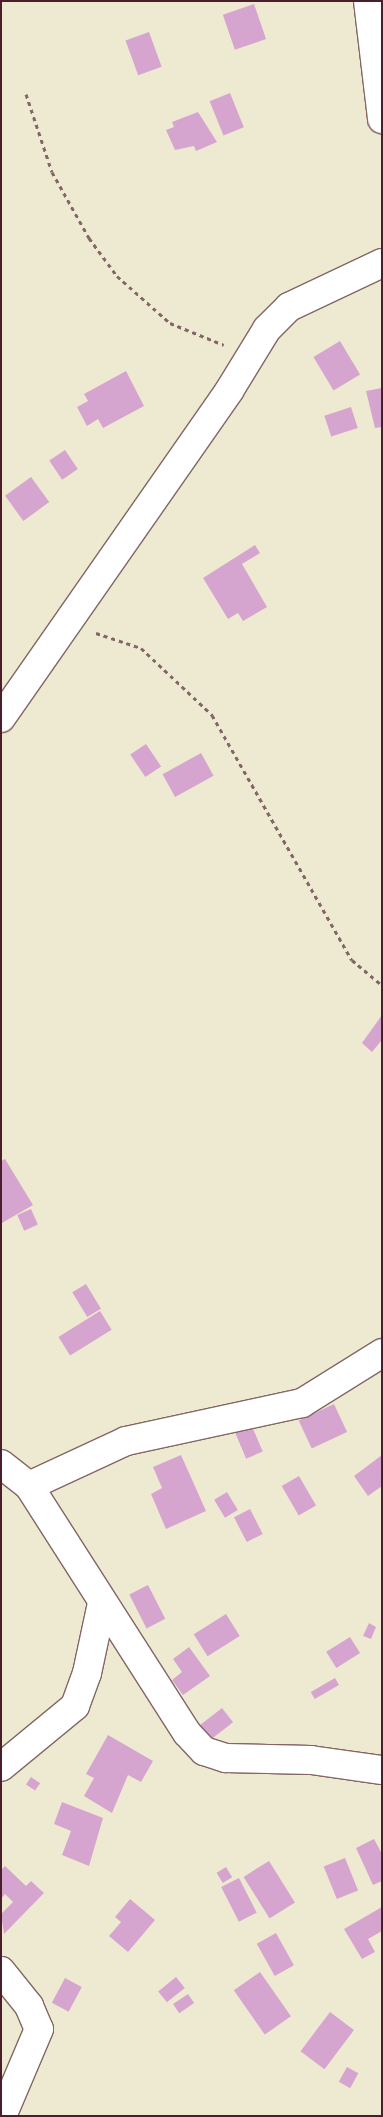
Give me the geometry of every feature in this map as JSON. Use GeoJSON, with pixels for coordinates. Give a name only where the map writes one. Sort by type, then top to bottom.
{"type":"FeatureCollection","features":[{"type":"Feature","properties":{"kind":"street"},"geometry":{"type":"LineString","coordinates":[[368,1],[382,119]]}},
{"type":"Feature","properties":{"kind":"street"},"geometry":{"type":"LineString","coordinates":[[1,718],[64,624],[251,356],[267,329],[289,307],[382,263]]}},
{"type":"Feature","properties":{"kind":"street"},"geometry":{"type":"LineString","coordinates":[[29,1486],[126,1441],[302,1403],[382,1353]]}},
{"type":"Feature","properties":{"kind":"street"},"geometry":{"type":"LineString","coordinates":[[1,1464],[29,1486],[102,1603],[187,1733],[204,1751],[226,1758],[311,1760],[382,1770]]}},
{"type":"Feature","properties":{"kind":"street"},"geometry":{"type":"LineString","coordinates":[[1,1767],[75,1706],[87,1673],[102,1603]]}},
{"type":"Feature","properties":{"kind":"street"},"geometry":{"type":"LineString","coordinates":[[1,1971],[29,2006],[39,2029],[2,2116]]}},
{"type":"Feature","properties":{"kind":"path"},"geometry":{"type":"LineString","coordinates":[[26,94],[52,172],[89,238],[116,276],[170,323],[251,356]]}},
{"type":"Feature","properties":{"kind":"path"},"geometry":{"type":"LineString","coordinates":[[64,624],[142,648],[212,715],[352,960],[382,985]]}},
{"type":"Feature","properties":{"kind":"building"},"geometry":{"type":"Polygon","coordinates":[[[254,4],[266,39],[235,50],[223,15],[254,4]]]}},
{"type":"Feature","properties":{"kind":"building"},"geometry":{"type":"Polygon","coordinates":[[[149,32],[162,67],[138,75],[126,41],[149,32]]]}},
{"type":"Feature","properties":{"kind":"building"},"geometry":{"type":"Polygon","coordinates":[[[230,93],[244,127],[223,136],[210,101],[230,93]]]}},
{"type":"Feature","properties":{"kind":"building"},"geometry":{"type":"Polygon","coordinates":[[[198,112],[217,142],[196,151],[194,146],[175,150],[166,130],[174,127],[172,122],[198,112]]]}},
{"type":"Feature","properties":{"kind":"building"},"geometry":{"type":"Polygon","coordinates":[[[340,341],[360,374],[334,390],[313,357],[340,341]]]}},
{"type":"Feature","properties":{"kind":"building"},"geometry":{"type":"Polygon","coordinates":[[[126,371],[144,406],[103,428],[98,419],[87,426],[77,407],[88,401],[84,394],[126,371]]]}},
{"type":"Feature","properties":{"kind":"building"},"geometry":{"type":"Polygon","coordinates":[[[382,388],[382,427],[375,428],[366,391],[382,388]]]}},
{"type":"Feature","properties":{"kind":"building"},"geometry":{"type":"Polygon","coordinates":[[[351,407],[358,428],[331,437],[324,416],[351,407]]]}},
{"type":"Feature","properties":{"kind":"building"},"geometry":{"type":"Polygon","coordinates":[[[65,450],[78,469],[62,480],[49,461],[65,450]]]}},
{"type":"Feature","properties":{"kind":"building"},"geometry":{"type":"Polygon","coordinates":[[[31,477],[49,502],[23,521],[5,496],[31,477]]]}},
{"type":"Feature","properties":{"kind":"building"},"geometry":{"type":"Polygon","coordinates":[[[255,545],[260,553],[242,564],[267,607],[243,621],[238,613],[228,619],[203,578],[255,545]]]}},
{"type":"Feature","properties":{"kind":"building"},"geometry":{"type":"Polygon","coordinates":[[[146,744],[161,766],[145,777],[130,755],[146,744]]]}},
{"type":"Feature","properties":{"kind":"building"},"geometry":{"type":"Polygon","coordinates":[[[201,753],[214,776],[175,797],[163,774],[201,753]]]}},
{"type":"Feature","properties":{"kind":"building"},"geometry":{"type":"Polygon","coordinates":[[[382,1015],[382,1040],[372,1052],[362,1043],[382,1015]]]}},
{"type":"Feature","properties":{"kind":"building"},"geometry":{"type":"Polygon","coordinates":[[[5,1159],[33,1205],[2,1223],[1,1161],[5,1159]]]}},
{"type":"Feature","properties":{"kind":"building"},"geometry":{"type":"Polygon","coordinates":[[[31,1209],[38,1225],[24,1231],[17,1215],[31,1209]]]}},
{"type":"Feature","properties":{"kind":"building"},"geometry":{"type":"Polygon","coordinates":[[[86,1284],[101,1309],[87,1317],[72,1292],[86,1284]]]}},
{"type":"Feature","properties":{"kind":"building"},"geometry":{"type":"Polygon","coordinates":[[[100,1311],[112,1330],[70,1356],[58,1337],[100,1311]]]}},
{"type":"Feature","properties":{"kind":"building"},"geometry":{"type":"Polygon","coordinates":[[[334,1404],[347,1432],[312,1449],[299,1420],[334,1404]]]}},
{"type":"Feature","properties":{"kind":"building"},"geometry":{"type":"Polygon","coordinates":[[[251,1424],[263,1452],[246,1459],[234,1431],[251,1424]]]}},
{"type":"Feature","properties":{"kind":"building"},"geometry":{"type":"Polygon","coordinates":[[[181,1455],[206,1511],[166,1529],[151,1494],[162,1488],[153,1467],[181,1455]]]}},
{"type":"Feature","properties":{"kind":"building"},"geometry":{"type":"Polygon","coordinates":[[[382,1455],[382,1486],[368,1496],[354,1476],[382,1455]]]}},
{"type":"Feature","properties":{"kind":"building"},"geometry":{"type":"Polygon","coordinates":[[[299,1476],[316,1505],[299,1515],[282,1486],[299,1476]]]}},
{"type":"Feature","properties":{"kind":"building"},"geometry":{"type":"Polygon","coordinates":[[[227,1492],[238,1510],[225,1518],[214,1500],[227,1492]]]}},
{"type":"Feature","properties":{"kind":"building"},"geometry":{"type":"Polygon","coordinates":[[[250,1509],[263,1534],[247,1542],[234,1517],[250,1509]]]}},
{"type":"Feature","properties":{"kind":"building"},"geometry":{"type":"Polygon","coordinates":[[[148,1585],[165,1619],[147,1628],[129,1595],[148,1585]]]}},
{"type":"Feature","properties":{"kind":"building"},"geometry":{"type":"Polygon","coordinates":[[[226,1614],[240,1636],[208,1656],[194,1634],[226,1614]]]}},
{"type":"Feature","properties":{"kind":"building"},"geometry":{"type":"Polygon","coordinates":[[[369,1623],[376,1627],[371,1639],[363,1636],[369,1623]]]}},
{"type":"Feature","properties":{"kind":"building"},"geometry":{"type":"Polygon","coordinates":[[[350,1637],[360,1653],[336,1668],[326,1652],[350,1637]]]}},
{"type":"Feature","properties":{"kind":"building"},"geometry":{"type":"Polygon","coordinates":[[[189,1647],[210,1676],[183,1695],[172,1680],[182,1672],[173,1659],[189,1647]]]}},
{"type":"Feature","properties":{"kind":"building"},"geometry":{"type":"Polygon","coordinates":[[[335,1678],[339,1685],[315,1699],[311,1692],[335,1678]]]}},
{"type":"Feature","properties":{"kind":"building"},"geometry":{"type":"Polygon","coordinates":[[[222,1708],[233,1722],[210,1740],[199,1726],[222,1708]]]}},
{"type":"Feature","properties":{"kind":"building"},"geometry":{"type":"Polygon","coordinates":[[[108,1735],[153,1761],[141,1782],[128,1775],[112,1813],[84,1796],[94,1778],[86,1774],[108,1735]]]}},
{"type":"Feature","properties":{"kind":"building"},"geometry":{"type":"Polygon","coordinates":[[[31,1777],[40,1783],[35,1791],[26,1784],[31,1777]]]}},
{"type":"Feature","properties":{"kind":"building"},"geometry":{"type":"Polygon","coordinates":[[[62,1802],[103,1818],[89,1866],[62,1855],[71,1831],[54,1824],[62,1802]]]}},
{"type":"Feature","properties":{"kind":"building"},"geometry":{"type":"Polygon","coordinates":[[[374,1839],[382,1854],[382,1881],[373,1885],[356,1848],[374,1839]]]}},
{"type":"Feature","properties":{"kind":"building"},"geometry":{"type":"Polygon","coordinates":[[[345,1858],[358,1890],[337,1899],[324,1867],[345,1858]]]}},
{"type":"Feature","properties":{"kind":"building"},"geometry":{"type":"Polygon","coordinates":[[[269,1861],[295,1903],[270,1918],[244,1877],[269,1861]]]}},
{"type":"Feature","properties":{"kind":"building"},"geometry":{"type":"Polygon","coordinates":[[[5,1866],[26,1886],[31,1881],[44,1893],[4,1934],[1,1914],[13,1902],[5,1894],[1,1899],[1,1870],[5,1866]]]}},
{"type":"Feature","properties":{"kind":"building"},"geometry":{"type":"Polygon","coordinates":[[[226,1867],[232,1877],[223,1883],[217,1873],[226,1867]]]}},
{"type":"Feature","properties":{"kind":"building"},"geometry":{"type":"Polygon","coordinates":[[[239,1878],[257,1913],[239,1922],[221,1887],[239,1878]]]}},
{"type":"Feature","properties":{"kind":"building"},"geometry":{"type":"Polygon","coordinates":[[[130,1899],[155,1920],[128,1952],[109,1936],[121,1922],[115,1917],[130,1899]]]}},
{"type":"Feature","properties":{"kind":"building"},"geometry":{"type":"Polygon","coordinates":[[[382,1907],[382,1931],[368,1939],[375,1952],[362,1959],[344,1929],[382,1907]]]}},
{"type":"Feature","properties":{"kind":"building"},"geometry":{"type":"Polygon","coordinates":[[[276,1933],[294,1965],[275,1976],[257,1944],[276,1933]]]}},
{"type":"Feature","properties":{"kind":"building"},"geometry":{"type":"Polygon","coordinates":[[[260,1972],[291,2016],[265,2035],[234,1990],[260,1972]]]}},
{"type":"Feature","properties":{"kind":"building"},"geometry":{"type":"Polygon","coordinates":[[[176,1977],[185,1988],[167,2002],[158,1991],[176,1977]]]}},
{"type":"Feature","properties":{"kind":"building"},"geometry":{"type":"Polygon","coordinates":[[[65,1978],[82,1987],[69,2012],[52,2003],[65,1978]]]}},
{"type":"Feature","properties":{"kind":"building"},"geometry":{"type":"Polygon","coordinates":[[[188,1994],[194,2003],[179,2013],[173,2004],[188,1994]]]}},
{"type":"Feature","properties":{"kind":"building"},"geometry":{"type":"Polygon","coordinates":[[[330,2012],[354,2030],[324,2069],[301,2051],[330,2012]]]}},
{"type":"Feature","properties":{"kind":"building"},"geometry":{"type":"Polygon","coordinates":[[[347,2067],[358,2073],[350,2088],[339,2082],[347,2067]]]}}]}
